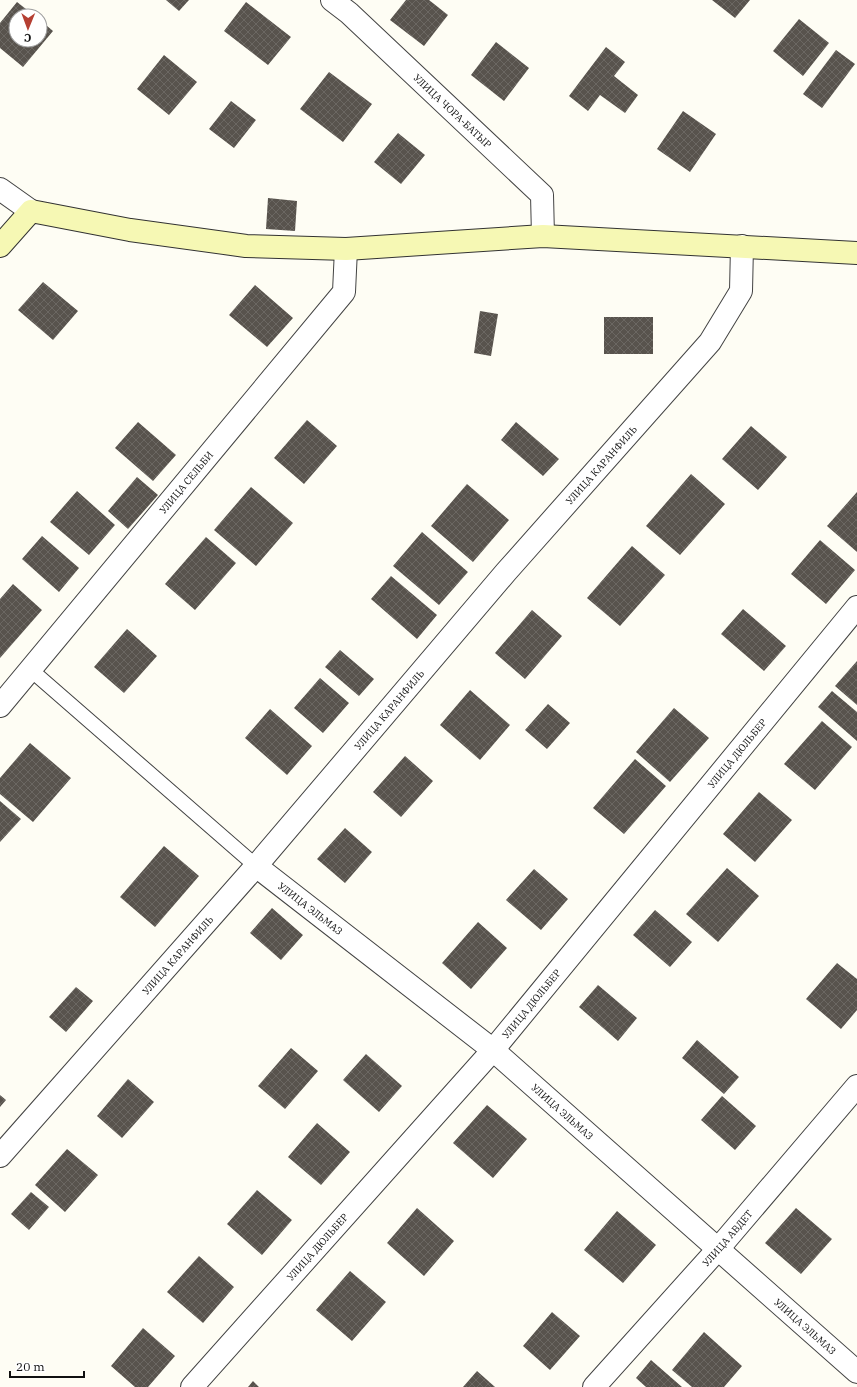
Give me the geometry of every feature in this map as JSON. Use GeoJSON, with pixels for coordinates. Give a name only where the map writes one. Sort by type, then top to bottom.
{"type":"FeatureCollection","features":[{"type":"Feature","properties":{"kind":"street","name":"УЛИЦА ЧОРА-БАТЫР"},"geometry":{"type":"LineString","coordinates":[[332,0],[349,13],[542,195],[542,236]]}},
{"type":"Feature","properties":{"kind":"street"},"geometry":{"type":"LineString","coordinates":[[0,189],[31,211],[130,230],[246,246],[346,249],[542,236],[857,253]]}},
{"type":"Feature","properties":{"kind":"street"},"geometry":{"type":"LineString","coordinates":[[0,246],[31,211]]}},
{"type":"Feature","properties":{"kind":"street","name":"УЛИЦА КАРАНФИЛЬ"},"geometry":{"type":"LineString","coordinates":[[0,1156],[256,866],[506,572],[710,342],[741,292],[742,246]]}},
{"type":"Feature","properties":{"kind":"street","name":"УЛИЦА СЕЛЬБИ"},"geometry":{"type":"LineString","coordinates":[[0,706],[344,292],[346,249]]}},
{"type":"Feature","properties":{"kind":"street","name":"УЛИЦА ДЮЛЬБЕР"},"geometry":{"type":"LineString","coordinates":[[192,1387],[493,1050],[857,607]]}},
{"type":"Feature","properties":{"kind":"street","name":"УЛИЦА ЭЛЬМАЗ"},"geometry":{"type":"LineString","coordinates":[[256,866],[493,1050],[857,1372]]}},
{"type":"Feature","properties":{"kind":"street","name":"УЛИЦА АВДЕТ"},"geometry":{"type":"LineString","coordinates":[[594,1387],[718,1249],[857,1086]]}},
{"type":"Feature","properties":{"kind":"lane"},"geometry":{"type":"LineString","coordinates":[[31,670],[256,866]]}},
{"type":"Feature","properties":{"kind":"building"},"geometry":{"type":"Polygon","coordinates":[[[166,0],[189,0],[179,11],[166,0]]]}},
{"type":"Feature","properties":{"kind":"building"},"geometry":{"type":"Polygon","coordinates":[[[406,0],[429,0],[448,15],[424,46],[390,20],[406,0]]]}},
{"type":"Feature","properties":{"kind":"building"},"geometry":{"type":"Polygon","coordinates":[[[712,0],[750,0],[735,18],[712,0]]]}},
{"type":"Feature","properties":{"kind":"building"},"geometry":{"type":"Polygon","coordinates":[[[17,2],[25,8],[12,8],[17,2]]]}},
{"type":"Feature","properties":{"kind":"building"},"geometry":{"type":"Polygon","coordinates":[[[246,2],[291,37],[268,65],[224,31],[246,2]]]}},
{"type":"Feature","properties":{"kind":"building"},"geometry":{"type":"Polygon","coordinates":[[[8,13],[8,48],[39,48],[23,67],[0,48],[0,23],[8,13]]]}},
{"type":"Feature","properties":{"kind":"building"},"geometry":{"type":"Polygon","coordinates":[[[799,19],[829,43],[803,76],[773,51],[799,19]]]}},
{"type":"Feature","properties":{"kind":"building"},"geometry":{"type":"Polygon","coordinates":[[[48,27],[53,31],[48,37],[48,27]]]}},
{"type":"Feature","properties":{"kind":"building"},"geometry":{"type":"Polygon","coordinates":[[[496,42],[529,68],[504,101],[471,75],[496,42]]]}},
{"type":"Feature","properties":{"kind":"building"},"geometry":{"type":"Polygon","coordinates":[[[606,47],[625,62],[614,76],[638,95],[625,113],[600,95],[588,111],[569,96],[606,47]]]}},
{"type":"Feature","properties":{"kind":"building"},"geometry":{"type":"Polygon","coordinates":[[[836,50],[855,64],[822,108],[803,94],[836,50]]]}},
{"type":"Feature","properties":{"kind":"building"},"geometry":{"type":"Polygon","coordinates":[[[164,55],[197,82],[169,115],[137,89],[164,55]]]}},
{"type":"Feature","properties":{"kind":"building"},"geometry":{"type":"Polygon","coordinates":[[[329,72],[372,104],[343,142],[300,109],[329,72]]]}},
{"type":"Feature","properties":{"kind":"building"},"geometry":{"type":"Polygon","coordinates":[[[231,101],[256,120],[234,148],[209,129],[231,101]]]}},
{"type":"Feature","properties":{"kind":"building"},"geometry":{"type":"Polygon","coordinates":[[[683,111],[716,134],[690,172],[657,149],[683,111]]]}},
{"type":"Feature","properties":{"kind":"building"},"geometry":{"type":"Polygon","coordinates":[[[398,133],[425,155],[401,184],[374,162],[398,133]]]}},
{"type":"Feature","properties":{"kind":"building"},"geometry":{"type":"Polygon","coordinates":[[[268,198],[297,201],[295,231],[266,229],[268,198]]]}},
{"type":"Feature","properties":{"kind":"building"},"geometry":{"type":"Polygon","coordinates":[[[43,282],[78,311],[53,340],[18,310],[43,282]]]}},
{"type":"Feature","properties":{"kind":"building"},"geometry":{"type":"Polygon","coordinates":[[[255,285],[293,318],[267,347],[229,315],[255,285]]]}},
{"type":"Feature","properties":{"kind":"building"},"geometry":{"type":"Polygon","coordinates":[[[480,311],[498,314],[491,356],[474,353],[480,311]]]}},
{"type":"Feature","properties":{"kind":"building"},"geometry":{"type":"Polygon","coordinates":[[[604,317],[653,317],[653,354],[604,354],[604,317]]]}},
{"type":"Feature","properties":{"kind":"building"},"geometry":{"type":"Polygon","coordinates":[[[307,420],[337,446],[304,484],[274,458],[307,420]]]}},
{"type":"Feature","properties":{"kind":"building"},"geometry":{"type":"Polygon","coordinates":[[[138,422],[176,455],[153,481],[115,448],[138,422]]]}},
{"type":"Feature","properties":{"kind":"building"},"geometry":{"type":"Polygon","coordinates":[[[516,422],[559,459],[543,476],[501,440],[516,422]]]}},
{"type":"Feature","properties":{"kind":"building"},"geometry":{"type":"Polygon","coordinates":[[[751,426],[787,457],[758,490],[722,459],[751,426]]]}},
{"type":"Feature","properties":{"kind":"building"},"geometry":{"type":"Polygon","coordinates":[[[691,474],[725,504],[680,555],[646,526],[691,474]]]}},
{"type":"Feature","properties":{"kind":"building"},"geometry":{"type":"Polygon","coordinates":[[[137,477],[158,495],[128,529],[108,511],[137,477]]]}},
{"type":"Feature","properties":{"kind":"building"},"geometry":{"type":"Polygon","coordinates":[[[467,484],[509,520],[473,562],[431,526],[467,484]]]}},
{"type":"Feature","properties":{"kind":"building"},"geometry":{"type":"Polygon","coordinates":[[[251,487],[293,523],[256,566],[214,530],[251,487]]]}},
{"type":"Feature","properties":{"kind":"building"},"geometry":{"type":"Polygon","coordinates":[[[77,491],[115,525],[89,555],[50,522],[77,491]]]}},
{"type":"Feature","properties":{"kind":"building"},"geometry":{"type":"Polygon","coordinates":[[[857,492],[857,552],[827,526],[857,492]]]}},
{"type":"Feature","properties":{"kind":"building"},"geometry":{"type":"Polygon","coordinates":[[[422,532],[468,572],[439,605],[393,566],[422,532]]]}},
{"type":"Feature","properties":{"kind":"building"},"geometry":{"type":"Polygon","coordinates":[[[42,536],[79,568],[59,592],[22,559],[42,536]]]}},
{"type":"Feature","properties":{"kind":"building"},"geometry":{"type":"Polygon","coordinates":[[[206,537],[236,563],[195,610],[165,584],[206,537]]]}},
{"type":"Feature","properties":{"kind":"building"},"geometry":{"type":"Polygon","coordinates":[[[820,540],[855,570],[826,604],[791,574],[820,540]]]}},
{"type":"Feature","properties":{"kind":"building"},"geometry":{"type":"Polygon","coordinates":[[[632,546],[665,575],[620,626],[587,598],[632,546]]]}},
{"type":"Feature","properties":{"kind":"building"},"geometry":{"type":"Polygon","coordinates":[[[391,576],[437,615],[417,639],[371,599],[391,576]]]}},
{"type":"Feature","properties":{"kind":"building"},"geometry":{"type":"Polygon","coordinates":[[[13,584],[42,610],[0,658],[0,599],[13,584]]]}},
{"type":"Feature","properties":{"kind":"building"},"geometry":{"type":"Polygon","coordinates":[[[743,609],[786,646],[764,671],[721,634],[743,609]]]}},
{"type":"Feature","properties":{"kind":"building"},"geometry":{"type":"Polygon","coordinates":[[[532,610],[562,636],[525,679],[495,653],[532,610]]]}},
{"type":"Feature","properties":{"kind":"building"},"geometry":{"type":"Polygon","coordinates":[[[127,629],[157,656],[124,693],[94,667],[127,629]]]}},
{"type":"Feature","properties":{"kind":"building"},"geometry":{"type":"Polygon","coordinates":[[[340,650],[374,679],[359,696],[325,667],[340,650]]]}},
{"type":"Feature","properties":{"kind":"building"},"geometry":{"type":"Polygon","coordinates":[[[857,661],[857,705],[835,686],[857,661]]]}},
{"type":"Feature","properties":{"kind":"building"},"geometry":{"type":"Polygon","coordinates":[[[320,678],[349,703],[323,733],[294,708],[320,678]]]}},
{"type":"Feature","properties":{"kind":"building"},"geometry":{"type":"Polygon","coordinates":[[[470,690],[510,725],[480,760],[440,725],[470,690]]]}},
{"type":"Feature","properties":{"kind":"building"},"geometry":{"type":"Polygon","coordinates":[[[832,691],[857,712],[857,741],[818,707],[832,691]]]}},
{"type":"Feature","properties":{"kind":"building"},"geometry":{"type":"Polygon","coordinates":[[[548,704],[570,723],[547,749],[525,730],[548,704]]]}},
{"type":"Feature","properties":{"kind":"building"},"geometry":{"type":"Polygon","coordinates":[[[674,708],[709,738],[670,782],[636,752],[674,708]]]}},
{"type":"Feature","properties":{"kind":"building"},"geometry":{"type":"Polygon","coordinates":[[[270,709],[312,746],[287,775],[245,738],[270,709]]]}},
{"type":"Feature","properties":{"kind":"building"},"geometry":{"type":"Polygon","coordinates":[[[822,721],[852,747],[815,790],[784,764],[822,721]]]}},
{"type":"Feature","properties":{"kind":"building"},"geometry":{"type":"Polygon","coordinates":[[[30,743],[71,778],[33,822],[0,794],[0,778],[30,743]]]}},
{"type":"Feature","properties":{"kind":"building"},"geometry":{"type":"Polygon","coordinates":[[[405,756],[433,781],[401,817],[373,792],[405,756]]]}},
{"type":"Feature","properties":{"kind":"building"},"geometry":{"type":"Polygon","coordinates":[[[635,759],[666,786],[624,834],[593,808],[635,759]]]}},
{"type":"Feature","properties":{"kind":"building"},"geometry":{"type":"Polygon","coordinates":[[[759,792],[792,820],[755,862],[723,834],[759,792]]]}},
{"type":"Feature","properties":{"kind":"building"},"geometry":{"type":"Polygon","coordinates":[[[0,801],[21,819],[0,842],[0,801]]]}},
{"type":"Feature","properties":{"kind":"building"},"geometry":{"type":"Polygon","coordinates":[[[345,828],[372,852],[345,883],[317,859],[345,828]]]}},
{"type":"Feature","properties":{"kind":"building"},"geometry":{"type":"Polygon","coordinates":[[[164,846],[199,876],[155,927],[120,897],[164,846]]]}},
{"type":"Feature","properties":{"kind":"building"},"geometry":{"type":"Polygon","coordinates":[[[727,868],[759,896],[718,942],[686,914],[727,868]]]}},
{"type":"Feature","properties":{"kind":"building"},"geometry":{"type":"Polygon","coordinates":[[[534,869],[568,899],[541,930],[506,900],[534,869]]]}},
{"type":"Feature","properties":{"kind":"building"},"geometry":{"type":"Polygon","coordinates":[[[272,908],[303,935],[281,960],[250,933],[272,908]]]}},
{"type":"Feature","properties":{"kind":"building"},"geometry":{"type":"Polygon","coordinates":[[[655,910],[692,942],[670,967],[633,935],[655,910]]]}},
{"type":"Feature","properties":{"kind":"building"},"geometry":{"type":"Polygon","coordinates":[[[478,922],[507,948],[471,989],[442,963],[478,922]]]}},
{"type":"Feature","properties":{"kind":"building"},"geometry":{"type":"Polygon","coordinates":[[[837,963],[857,979],[857,1010],[841,1029],[806,999],[837,963]]]}},
{"type":"Feature","properties":{"kind":"building"},"geometry":{"type":"Polygon","coordinates":[[[598,985],[637,1018],[618,1041],[579,1007],[598,985]]]}},
{"type":"Feature","properties":{"kind":"building"},"geometry":{"type":"Polygon","coordinates":[[[76,987],[93,1001],[66,1032],[49,1017],[76,987]]]}},
{"type":"Feature","properties":{"kind":"building"},"geometry":{"type":"Polygon","coordinates":[[[697,1040],[739,1077],[724,1094],[682,1058],[697,1040]]]}},
{"type":"Feature","properties":{"kind":"building"},"geometry":{"type":"Polygon","coordinates":[[[291,1048],[318,1071],[285,1109],[258,1086],[291,1048]]]}},
{"type":"Feature","properties":{"kind":"building"},"geometry":{"type":"Polygon","coordinates":[[[366,1054],[402,1086],[379,1112],[343,1080],[366,1054]]]}},
{"type":"Feature","properties":{"kind":"building"},"geometry":{"type":"Polygon","coordinates":[[[128,1079],[154,1102],[122,1138],[97,1116],[128,1079]]]}},
{"type":"Feature","properties":{"kind":"building"},"geometry":{"type":"Polygon","coordinates":[[[0,1095],[6,1100],[0,1107],[0,1095]]]}},
{"type":"Feature","properties":{"kind":"building"},"geometry":{"type":"Polygon","coordinates":[[[722,1096],[756,1126],[735,1150],[701,1120],[722,1096]]]}},
{"type":"Feature","properties":{"kind":"building"},"geometry":{"type":"Polygon","coordinates":[[[487,1105],[527,1139],[493,1178],[453,1143],[487,1105]]]}},
{"type":"Feature","properties":{"kind":"building"},"geometry":{"type":"Polygon","coordinates":[[[317,1123],[350,1152],[321,1185],[288,1157],[317,1123]]]}},
{"type":"Feature","properties":{"kind":"building"},"geometry":{"type":"Polygon","coordinates":[[[67,1149],[98,1175],[65,1212],[35,1185],[67,1149]]]}},
{"type":"Feature","properties":{"kind":"building"},"geometry":{"type":"Polygon","coordinates":[[[257,1190],[292,1220],[262,1255],[227,1224],[257,1190]]]}},
{"type":"Feature","properties":{"kind":"building"},"geometry":{"type":"Polygon","coordinates":[[[31,1192],[49,1207],[29,1230],[11,1214],[31,1192]]]}},
{"type":"Feature","properties":{"kind":"building"},"geometry":{"type":"Polygon","coordinates":[[[417,1208],[454,1241],[424,1276],[387,1243],[417,1208]]]}},
{"type":"Feature","properties":{"kind":"building"},"geometry":{"type":"Polygon","coordinates":[[[796,1208],[832,1239],[801,1274],[765,1243],[796,1208]]]}},
{"type":"Feature","properties":{"kind":"building"},"geometry":{"type":"Polygon","coordinates":[[[617,1211],[656,1245],[623,1283],[584,1250],[617,1211]]]}},
{"type":"Feature","properties":{"kind":"building"},"geometry":{"type":"Polygon","coordinates":[[[199,1256],[234,1287],[203,1323],[167,1292],[199,1256]]]}},
{"type":"Feature","properties":{"kind":"building"},"geometry":{"type":"Polygon","coordinates":[[[350,1271],[386,1302],[352,1341],[316,1310],[350,1271]]]}},
{"type":"Feature","properties":{"kind":"building"},"geometry":{"type":"Polygon","coordinates":[[[552,1312],[580,1336],[550,1370],[523,1346],[552,1312]]]}},
{"type":"Feature","properties":{"kind":"building"},"geometry":{"type":"Polygon","coordinates":[[[143,1328],[175,1356],[148,1387],[135,1387],[111,1366],[143,1328]]]}},
{"type":"Feature","properties":{"kind":"building"},"geometry":{"type":"Polygon","coordinates":[[[704,1332],[742,1366],[724,1387],[692,1387],[672,1370],[704,1332]]]}},
{"type":"Feature","properties":{"kind":"building"},"geometry":{"type":"Polygon","coordinates":[[[651,1360],[682,1387],[646,1387],[636,1378],[651,1360]]]}},
{"type":"Feature","properties":{"kind":"building"},"geometry":{"type":"Polygon","coordinates":[[[477,1371],[495,1387],[463,1387],[477,1371]]]}},
{"type":"Feature","properties":{"kind":"building"},"geometry":{"type":"Polygon","coordinates":[[[253,1381],[259,1387],[248,1387],[253,1381]]]}}]}
